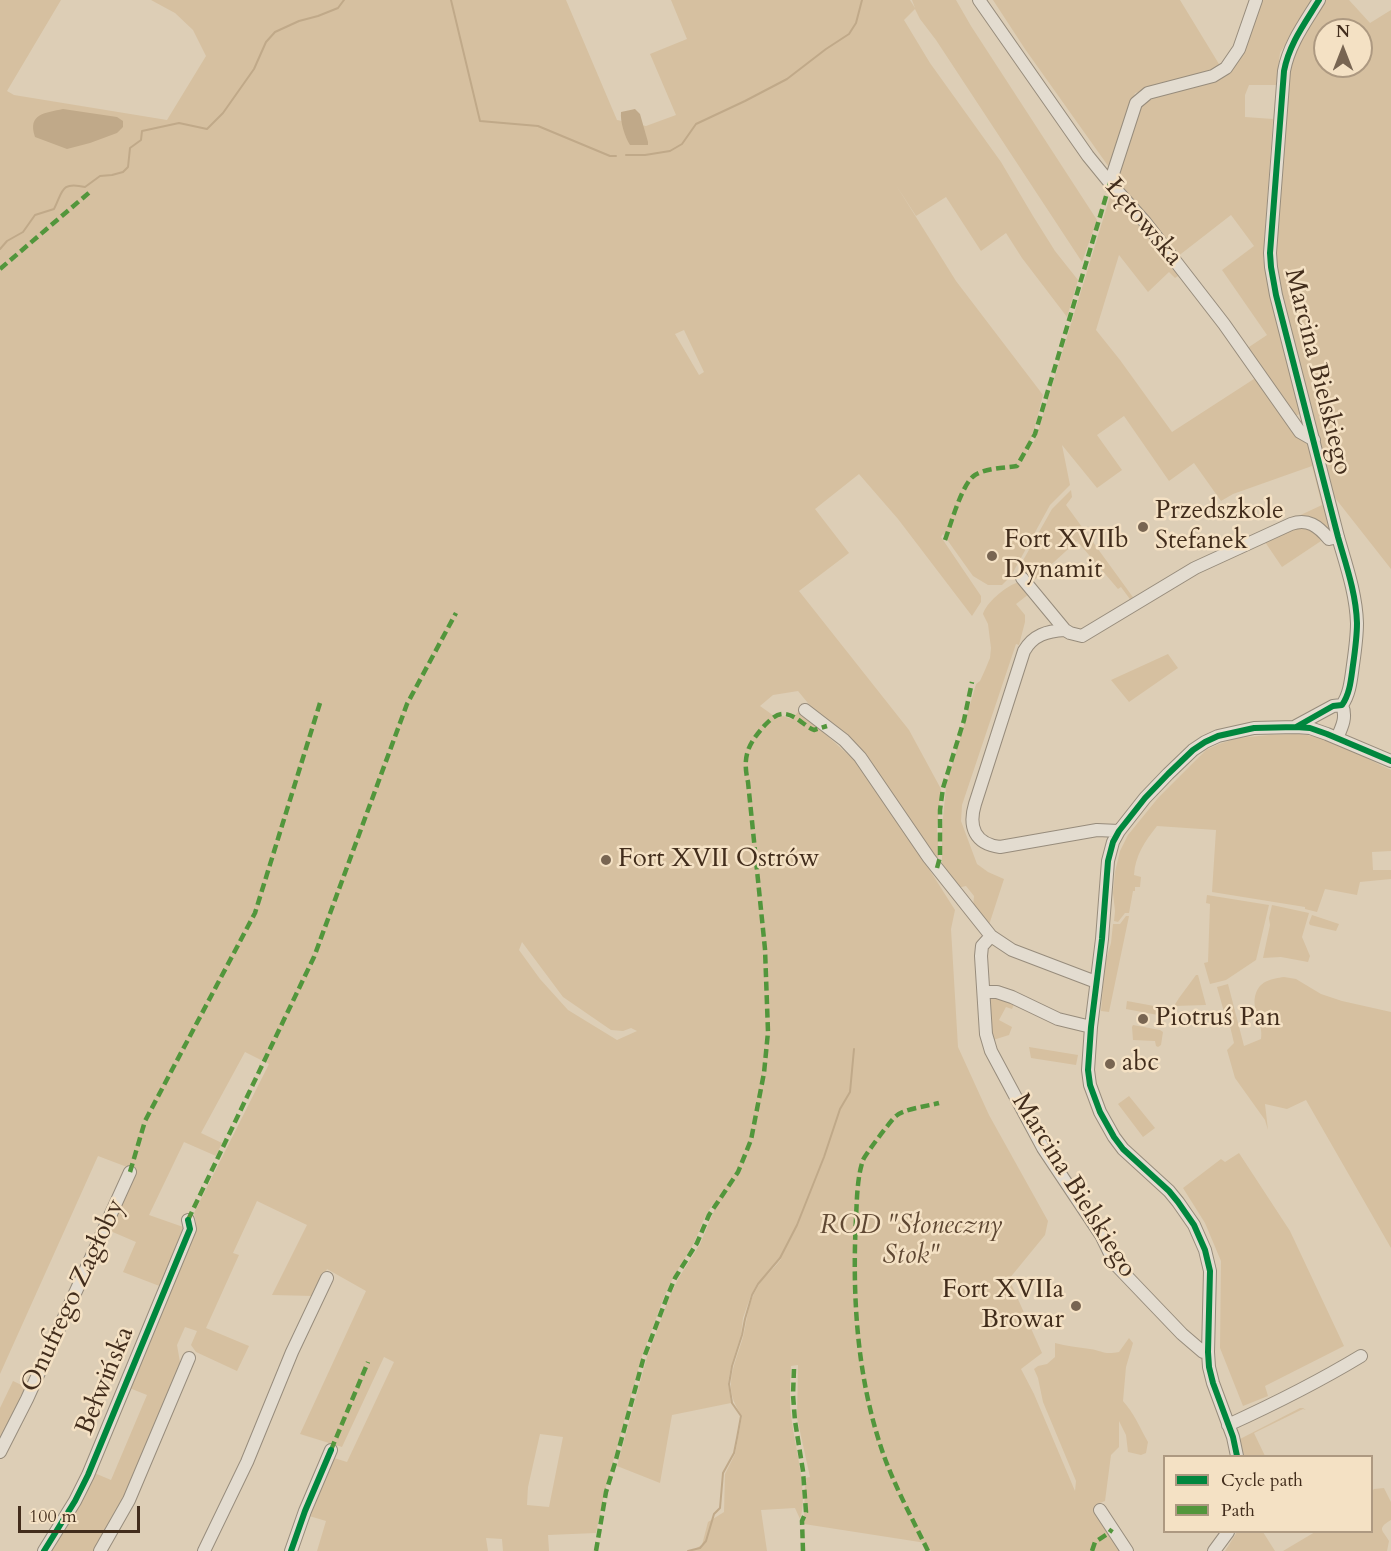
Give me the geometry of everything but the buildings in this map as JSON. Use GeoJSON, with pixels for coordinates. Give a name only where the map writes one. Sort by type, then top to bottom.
{"type":"FeatureCollection","features":[{"type":"Feature","properties":{"kind":"street","name":"Łętowska"},"geometry":{"type":"LineString","coordinates":[[980,0],[1088,156],[1145,222],[1218,316],[1300,432],[1314,440]]}},
{"type":"Feature","properties":{"kind":"street"},"geometry":{"type":"LineString","coordinates":[[1110,183],[1136,103],[1148,93],[1213,75],[1226,68],[1239,49],[1256,0]]}},
{"type":"Feature","properties":{"kind":"street","name":"Marcina Bielskiego"},"geometry":{"type":"LineString","coordinates":[[1319,0],[1287,56],[1284,71],[1270,254],[1276,296],[1354,594],[1357,624],[1350,687],[1342,705],[1345,718],[1337,738]]}},
{"type":"Feature","properties":{"kind":"street"},"geometry":{"type":"LineString","coordinates":[[1022,578],[1065,630],[1082,636],[1195,568],[1291,524],[1300,521],[1309,522],[1329,539],[1338,537]]}},
{"type":"Feature","properties":{"kind":"street"},"geometry":{"type":"LineString","coordinates":[[1065,630],[1041,634],[1024,651],[972,814],[975,832],[982,841],[1000,847],[1097,830],[1119,831]]}},
{"type":"Feature","properties":{"kind":"street"},"geometry":{"type":"LineString","coordinates":[[1296,727],[1333,706],[1342,705]]}},
{"type":"Feature","properties":{"kind":"street"},"geometry":{"type":"LineString","coordinates":[[805,710],[844,740],[860,757],[929,858],[991,936],[1012,950],[1096,982]]}},
{"type":"Feature","properties":{"kind":"street"},"geometry":{"type":"LineString","coordinates":[[1320,714],[1318,722],[1321,732]]}},
{"type":"Feature","properties":{"kind":"street"},"geometry":{"type":"LineString","coordinates":[[1238,1455],[1209,1367],[1210,1271],[1205,1250],[1194,1225],[1179,1202],[1123,1149],[1100,1112],[1090,1085],[1088,1070],[1091,1027],[1102,939],[1108,861],[1113,842],[1119,831],[1145,798],[1193,750],[1218,736],[1254,728],[1296,727],[1321,732],[1391,761]]}},
{"type":"Feature","properties":{"kind":"street","name":"Marcina Bielskiego"},"geometry":{"type":"LineString","coordinates":[[991,936],[982,946],[981,956],[986,1034],[991,1051],[1057,1171],[1101,1235],[1115,1264],[1182,1334],[1203,1352],[1208,1352]]}},
{"type":"Feature","properties":{"kind":"street"},"geometry":{"type":"LineString","coordinates":[[984,992],[997,992],[1058,1019],[1091,1027]]}},
{"type":"Feature","properties":{"kind":"street","name":"Onufrego Zagłoby"},"geometry":{"type":"LineString","coordinates":[[0,1452],[37,1377],[130,1172]]}},
{"type":"Feature","properties":{"kind":"street","name":"Bełwińska"},"geometry":{"type":"LineString","coordinates":[[44,1551],[88,1475],[190,1229],[188,1220]]}},
{"type":"Feature","properties":{"kind":"street"},"geometry":{"type":"LineString","coordinates":[[204,1551],[327,1278]]}},
{"type":"Feature","properties":{"kind":"street"},"geometry":{"type":"LineString","coordinates":[[1228,1425],[1268,1407],[1361,1356]]}},
{"type":"Feature","properties":{"kind":"street"},"geometry":{"type":"LineString","coordinates":[[100,1551],[134,1489],[189,1358]]}},
{"type":"Feature","properties":{"kind":"street"},"geometry":{"type":"LineString","coordinates":[[291,1551],[331,1450]]}},
{"type":"Feature","properties":{"kind":"street"},"geometry":{"type":"LineString","coordinates":[[1100,1509],[1127,1551]]}},
{"type":"Feature","properties":{"kind":"street"},"geometry":{"type":"LineString","coordinates":[[1214,1551],[1227,1533]]}},
{"type":"Feature","properties":{"kind":"green space","name":"ROD \"Słoneczny Stok\""},"geometry":{"type":"Polygon","coordinates":[[[0,0],[61,0],[7,91],[14,95],[167,120],[206,56],[193,30],[175,13],[151,0],[566,0],[617,120],[646,126],[676,115],[650,54],[687,39],[671,0],[910,0],[915,8],[912,0],[956,0],[1097,220],[1082,262],[915,9],[904,20],[930,63],[1001,162],[1055,251],[1078,280],[1067,317],[1006,233],[981,251],[946,197],[916,216],[896,185],[956,281],[1043,395],[1026,454],[1036,438],[1112,190],[1181,274],[1175,278],[1169,272],[1148,292],[1119,255],[1096,330],[1172,432],[1257,377],[1295,435],[1311,447],[1331,530],[1330,532],[1292,519],[1322,505],[1312,466],[1233,494],[1221,501],[1194,463],[1169,481],[1124,416],[1097,435],[1122,470],[1097,488],[1062,445],[1070,485],[1050,505],[1011,576],[1002,585],[988,585],[973,576],[943,534],[941,537],[981,596],[981,602],[972,616],[898,519],[859,474],[815,509],[849,553],[799,591],[909,730],[941,789],[937,829],[939,856],[934,859],[856,748],[812,708],[798,691],[773,695],[760,706],[777,718],[783,716],[792,719],[798,712],[864,769],[955,910],[951,929],[958,1047],[989,1115],[1048,1221],[1045,1235],[1009,1279],[1042,1353],[1021,1369],[1075,1491],[1076,1481],[1043,1402],[1034,1369],[1047,1364],[1055,1357],[1055,1343],[1110,1353],[1119,1352],[1129,1338],[1133,1343],[1126,1367],[1123,1401],[1148,1442],[1146,1453],[1141,1455],[1128,1452],[1126,1435],[1119,1421],[1119,1447],[1111,1455],[1105,1501],[1094,1508],[1122,1551],[931,1551],[926,1543],[804,1524],[805,1478],[810,1477],[797,1418],[798,1365],[791,1366],[790,1408],[802,1485],[800,1519],[795,1508],[761,1510],[767,1551],[691,1551],[702,1545],[708,1522],[724,1512],[725,1474],[735,1454],[742,1416],[732,1396],[733,1370],[754,1294],[762,1280],[781,1259],[779,1258],[757,1284],[743,1318],[741,1335],[728,1383],[731,1403],[672,1415],[660,1483],[617,1466],[647,1357],[669,1298],[700,1244],[714,1211],[715,1206],[712,1205],[664,1297],[642,1356],[605,1491],[596,1533],[548,1535],[549,1551],[503,1551],[502,1539],[486,1538],[488,1551],[317,1551],[326,1521],[306,1515],[331,1457],[347,1462],[394,1362],[384,1357],[342,1447],[300,1434],[366,1291],[327,1269],[314,1296],[272,1295],[307,1225],[257,1201],[233,1253],[239,1255],[206,1328],[249,1346],[237,1371],[196,1352],[191,1345],[197,1331],[185,1327],[177,1345],[181,1368],[126,1495],[94,1551],[47,1551],[92,1472],[111,1480],[147,1395],[127,1387],[196,1222],[194,1213],[269,1064],[245,1052],[201,1133],[222,1143],[216,1156],[184,1142],[149,1215],[186,1228],[162,1287],[123,1272],[136,1242],[108,1230],[135,1170],[98,1156],[0,1374],[0,0]],[[684,330],[675,334],[699,375],[704,372],[684,330]],[[522,942],[519,950],[540,979],[568,1010],[617,1040],[637,1031],[631,1028],[623,1031],[611,1030],[563,997],[522,942]],[[540,1434],[528,1487],[527,1505],[549,1507],[563,1437],[540,1434]]]}},
{"type":"Feature","properties":{"kind":"green space"},"geometry":{"type":"Polygon","coordinates":[[[993,0],[1180,0],[1222,69],[1135,93],[1111,170],[993,0]]]}},
{"type":"Feature","properties":{"kind":"green space"},"geometry":{"type":"Polygon","coordinates":[[[1260,0],[1313,0],[1280,53],[1276,85],[1249,85],[1245,95],[1245,117],[1273,119],[1263,258],[1274,311],[1301,411],[1298,415],[1294,415],[1246,349],[1267,335],[1222,270],[1254,246],[1231,215],[1177,257],[1113,179],[1136,110],[1144,98],[1222,76],[1260,0]]]}},
{"type":"Feature","properties":{"kind":"green space"},"geometry":{"type":"Polygon","coordinates":[[[1326,0],[1349,0],[1365,18],[1314,18],[1326,0]]]}},
{"type":"Feature","properties":{"kind":"green space"},"geometry":{"type":"Polygon","coordinates":[[[1391,10],[1391,569],[1332,494],[1292,341],[1275,265],[1283,107],[1294,50],[1313,20],[1313,78],[1373,78],[1373,21],[1391,10]]]}},
{"type":"Feature","properties":{"kind":"green space"},"geometry":{"type":"Polygon","coordinates":[[[1071,490],[1072,497],[1066,505],[1135,600],[1132,602],[1121,587],[1118,589],[1077,541],[1031,583],[1022,572],[1021,564],[1052,509],[1071,490]]]}},
{"type":"Feature","properties":{"kind":"green space"},"geometry":{"type":"Polygon","coordinates":[[[1305,525],[1321,541],[1282,567],[1265,542],[1290,528],[1305,525]]]}},
{"type":"Feature","properties":{"kind":"green space"},"geometry":{"type":"Polygon","coordinates":[[[1016,583],[1022,584],[1029,594],[1016,604],[1025,615],[1025,622],[1019,645],[1016,644],[962,805],[961,821],[977,864],[1004,879],[988,928],[973,908],[974,896],[966,886],[957,888],[942,863],[942,828],[946,787],[976,684],[980,681],[990,658],[988,624],[983,614],[996,596],[1016,583]]]}},
{"type":"Feature","properties":{"kind":"green space"},"geometry":{"type":"Polygon","coordinates":[[[1168,654],[1178,668],[1129,702],[1111,680],[1168,654]]]}},
{"type":"Feature","properties":{"kind":"green space"},"geometry":{"type":"Polygon","coordinates":[[[1298,734],[1317,737],[1391,770],[1391,851],[1372,852],[1373,870],[1391,870],[1391,879],[1360,882],[1357,895],[1325,889],[1317,912],[1305,909],[1305,907],[1212,892],[1216,830],[1157,826],[1136,861],[1134,875],[1141,877],[1140,887],[1135,887],[1133,891],[1129,913],[1125,913],[1118,922],[1114,921],[1113,893],[1120,851],[1128,835],[1158,798],[1206,750],[1238,738],[1298,734]]]}},
{"type":"Feature","properties":{"kind":"green space"},"geometry":{"type":"Polygon","coordinates":[[[1207,895],[1269,905],[1256,960],[1226,980],[1210,984],[1204,963],[1208,962],[1210,904],[1206,903],[1207,895]]]}},
{"type":"Feature","properties":{"kind":"green space"},"geometry":{"type":"Polygon","coordinates":[[[1272,905],[1309,913],[1302,937],[1310,956],[1308,962],[1281,957],[1263,958],[1272,905]]]}},
{"type":"Feature","properties":{"kind":"green space"},"geometry":{"type":"Polygon","coordinates":[[[1312,915],[1339,924],[1336,931],[1310,925],[1312,915]]]}},
{"type":"Feature","properties":{"kind":"green space"},"geometry":{"type":"Polygon","coordinates":[[[1126,916],[1129,916],[1109,1012],[1101,1011],[1105,963],[1111,943],[1113,924],[1120,924],[1126,916]]]}},
{"type":"Feature","properties":{"kind":"green space"},"geometry":{"type":"Polygon","coordinates":[[[1198,975],[1206,1005],[1174,1006],[1179,998],[1198,975]]]}},
{"type":"Feature","properties":{"kind":"green space"},"geometry":{"type":"Polygon","coordinates":[[[1284,977],[1296,979],[1321,994],[1342,1001],[1391,1012],[1391,1248],[1306,1100],[1287,1109],[1265,1104],[1268,1130],[1265,1120],[1235,1078],[1227,1050],[1234,1043],[1229,1022],[1221,1023],[1226,1019],[1217,987],[1228,984],[1244,1046],[1261,1039],[1261,1027],[1255,1005],[1258,989],[1267,981],[1284,977]]]}},
{"type":"Feature","properties":{"kind":"green space"},"geometry":{"type":"Polygon","coordinates":[[[993,995],[1015,1002],[1012,1009],[1006,1007],[999,1020],[1012,1027],[1009,1035],[993,1040],[988,1000],[993,995]]]}},
{"type":"Feature","properties":{"kind":"green space"},"geometry":{"type":"Polygon","coordinates":[[[1127,1001],[1165,1008],[1164,1013],[1158,1015],[1126,1009],[1127,1001]]]}},
{"type":"Feature","properties":{"kind":"green space"},"geometry":{"type":"Polygon","coordinates":[[[1133,1025],[1163,1032],[1161,1045],[1156,1046],[1155,1041],[1133,1040],[1133,1025]]]}},
{"type":"Feature","properties":{"kind":"green space"},"geometry":{"type":"Polygon","coordinates":[[[1029,1047],[1078,1055],[1076,1065],[1031,1058],[1029,1047]]]}},
{"type":"Feature","properties":{"kind":"green space"},"geometry":{"type":"Polygon","coordinates":[[[1129,1096],[1155,1128],[1143,1137],[1118,1104],[1129,1096]]]}},
{"type":"Feature","properties":{"kind":"green space"},"geometry":{"type":"Polygon","coordinates":[[[1239,1153],[1290,1231],[1344,1346],[1265,1386],[1268,1396],[1243,1406],[1220,1348],[1221,1261],[1205,1223],[1183,1188],[1221,1159],[1225,1162],[1239,1153]]]}},
{"type":"Feature","properties":{"kind":"green space"},"geometry":{"type":"Polygon","coordinates":[[[13,1381],[28,1388],[0,1446],[0,1408],[13,1381]]]}},
{"type":"Feature","properties":{"kind":"green space"},"geometry":{"type":"Polygon","coordinates":[[[1300,1408],[1303,1408],[1306,1410],[1303,1409],[1254,1433],[1265,1455],[1244,1455],[1240,1439],[1300,1408]]]}},
{"type":"Feature","properties":{"kind":"green space"},"geometry":{"type":"Polygon","coordinates":[[[1384,1488],[1391,1502],[1391,1520],[1382,1528],[1389,1541],[1387,1551],[1283,1551],[1313,1533],[1373,1533],[1374,1489],[1384,1488]]]}},
{"type":"Feature","properties":{"kind":"green space"},"geometry":{"type":"Polygon","coordinates":[[[1236,1533],[1264,1533],[1275,1551],[1225,1551],[1236,1533]]]}},
{"type":"Feature","properties":{"kind":"shaded area"},"geometry":{"type":"Polygon","coordinates":[[[63,109],[117,117],[123,121],[123,127],[117,133],[67,149],[35,137],[34,123],[40,115],[63,109]]]}},
{"type":"Feature","properties":{"kind":"shaded area"},"geometry":{"type":"Polygon","coordinates":[[[635,109],[640,114],[648,145],[630,145],[625,134],[621,112],[635,109]]]}},
{"type":"Feature","properties":{"kind":"waterway"},"geometry":{"type":"LineString","coordinates":[[0,249],[7,241],[23,232],[35,215],[54,209],[61,193],[67,187],[85,187],[100,176],[123,172],[128,167],[130,148],[141,140],[142,131],[179,123],[207,129],[223,113],[254,69],[266,42],[275,32],[338,8],[344,0]]}},
{"type":"Feature","properties":{"kind":"waterway"},"geometry":{"type":"LineString","coordinates":[[451,0],[480,121],[538,126],[610,156],[616,156]]}},
{"type":"Feature","properties":{"kind":"waterway"},"geometry":{"type":"LineString","coordinates":[[626,155],[670,151],[682,144],[696,124],[787,79],[849,34],[856,23],[862,0]]}},
{"type":"Feature","properties":{"kind":"waterway"},"geometry":{"type":"LineString","coordinates":[[688,1551],[700,1548],[706,1541],[714,1514],[720,1508],[723,1473],[734,1453],[741,1416],[732,1403],[729,1384],[752,1295],[758,1284],[780,1258],[797,1225],[840,1109],[850,1092],[854,1049]]}},
{"type":"Feature","properties":{"kind":"marked path"},"geometry":{"type":"LineString","coordinates":[[945,540],[961,495],[970,479],[985,471],[1017,466],[1035,434],[1110,183]]}},
{"type":"Feature","properties":{"kind":"marked path"},"geometry":{"type":"LineString","coordinates":[[0,269],[91,191]]}},
{"type":"Feature","properties":{"kind":"marked path"},"geometry":{"type":"LineString","coordinates":[[188,1220],[314,957],[407,704],[456,613]]}},
{"type":"Feature","properties":{"kind":"marked path"},"geometry":{"type":"LineString","coordinates":[[937,868],[940,857],[940,810],[943,788],[964,720],[972,682]]}},
{"type":"Feature","properties":{"kind":"marked path"},"geometry":{"type":"LineString","coordinates":[[130,1172],[145,1121],[255,913],[320,703]]}},
{"type":"Feature","properties":{"kind":"marked path"},"geometry":{"type":"LineString","coordinates":[[596,1551],[606,1492],[643,1360],[675,1278],[697,1243],[709,1215],[738,1172],[751,1140],[764,1073],[768,1032],[765,949],[746,758],[754,738],[779,714],[793,716],[814,730],[827,726]]}},
{"type":"Feature","properties":{"kind":"marked path"},"geometry":{"type":"LineString","coordinates":[[928,1551],[884,1456],[868,1398],[858,1338],[855,1248],[858,1181],[863,1160],[896,1116],[939,1103]]}},
{"type":"Feature","properties":{"kind":"marked path"},"geometry":{"type":"LineString","coordinates":[[331,1450],[368,1362]]}},
{"type":"Feature","properties":{"kind":"marked path"},"geometry":{"type":"LineString","coordinates":[[794,1369],[795,1421],[803,1471],[806,1512],[802,1521],[803,1551]]}},
{"type":"Feature","properties":{"kind":"marked path"},"geometry":{"type":"LineString","coordinates":[[1092,1551],[1095,1542],[1112,1529]]}},
{"type":"Feature","properties":{"kind":"cycle path"},"geometry":{"type":"LineString","coordinates":[[1296,727],[1333,706],[1342,705],[1345,701],[1351,681],[1357,628],[1353,590],[1276,295],[1270,253],[1284,71],[1294,43],[1319,0]]}},
{"type":"Feature","properties":{"kind":"cycle path"},"geometry":{"type":"LineString","coordinates":[[1237,1455],[1233,1437],[1209,1367],[1210,1271],[1205,1250],[1194,1225],[1178,1202],[1123,1149],[1114,1137],[1100,1112],[1090,1085],[1088,1070],[1091,1027],[1102,939],[1108,861],[1113,842],[1119,831],[1145,798],[1193,750],[1218,736],[1254,728],[1310,728],[1391,761]]}},
{"type":"Feature","properties":{"kind":"cycle path"},"geometry":{"type":"LineString","coordinates":[[44,1551],[88,1475],[190,1229],[188,1220]]}},
{"type":"Feature","properties":{"kind":"cycle path"},"geometry":{"type":"LineString","coordinates":[[291,1551],[331,1450]]}},
{"type":"Feature","properties":{"kind":"place","name":"Przedszkole Stefanek"},"geometry":{"type":"Point","coordinates":[1143,527]}},
{"type":"Feature","properties":{"kind":"place","name":"Fort XVIIb Dynamit"},"geometry":{"type":"Point","coordinates":[992,556]}},
{"type":"Feature","properties":{"kind":"place","name":"Fort XVII Ostrów"},"geometry":{"type":"Point","coordinates":[606,860]}},
{"type":"Feature","properties":{"kind":"place","name":"Piotruś Pan"},"geometry":{"type":"Point","coordinates":[1143,1019]}},
{"type":"Feature","properties":{"kind":"place","name":"abc"},"geometry":{"type":"Point","coordinates":[1110,1064]}},
{"type":"Feature","properties":{"kind":"place","name":"Fort XVIIa Browar"},"geometry":{"type":"Point","coordinates":[1076,1306]}}]}
